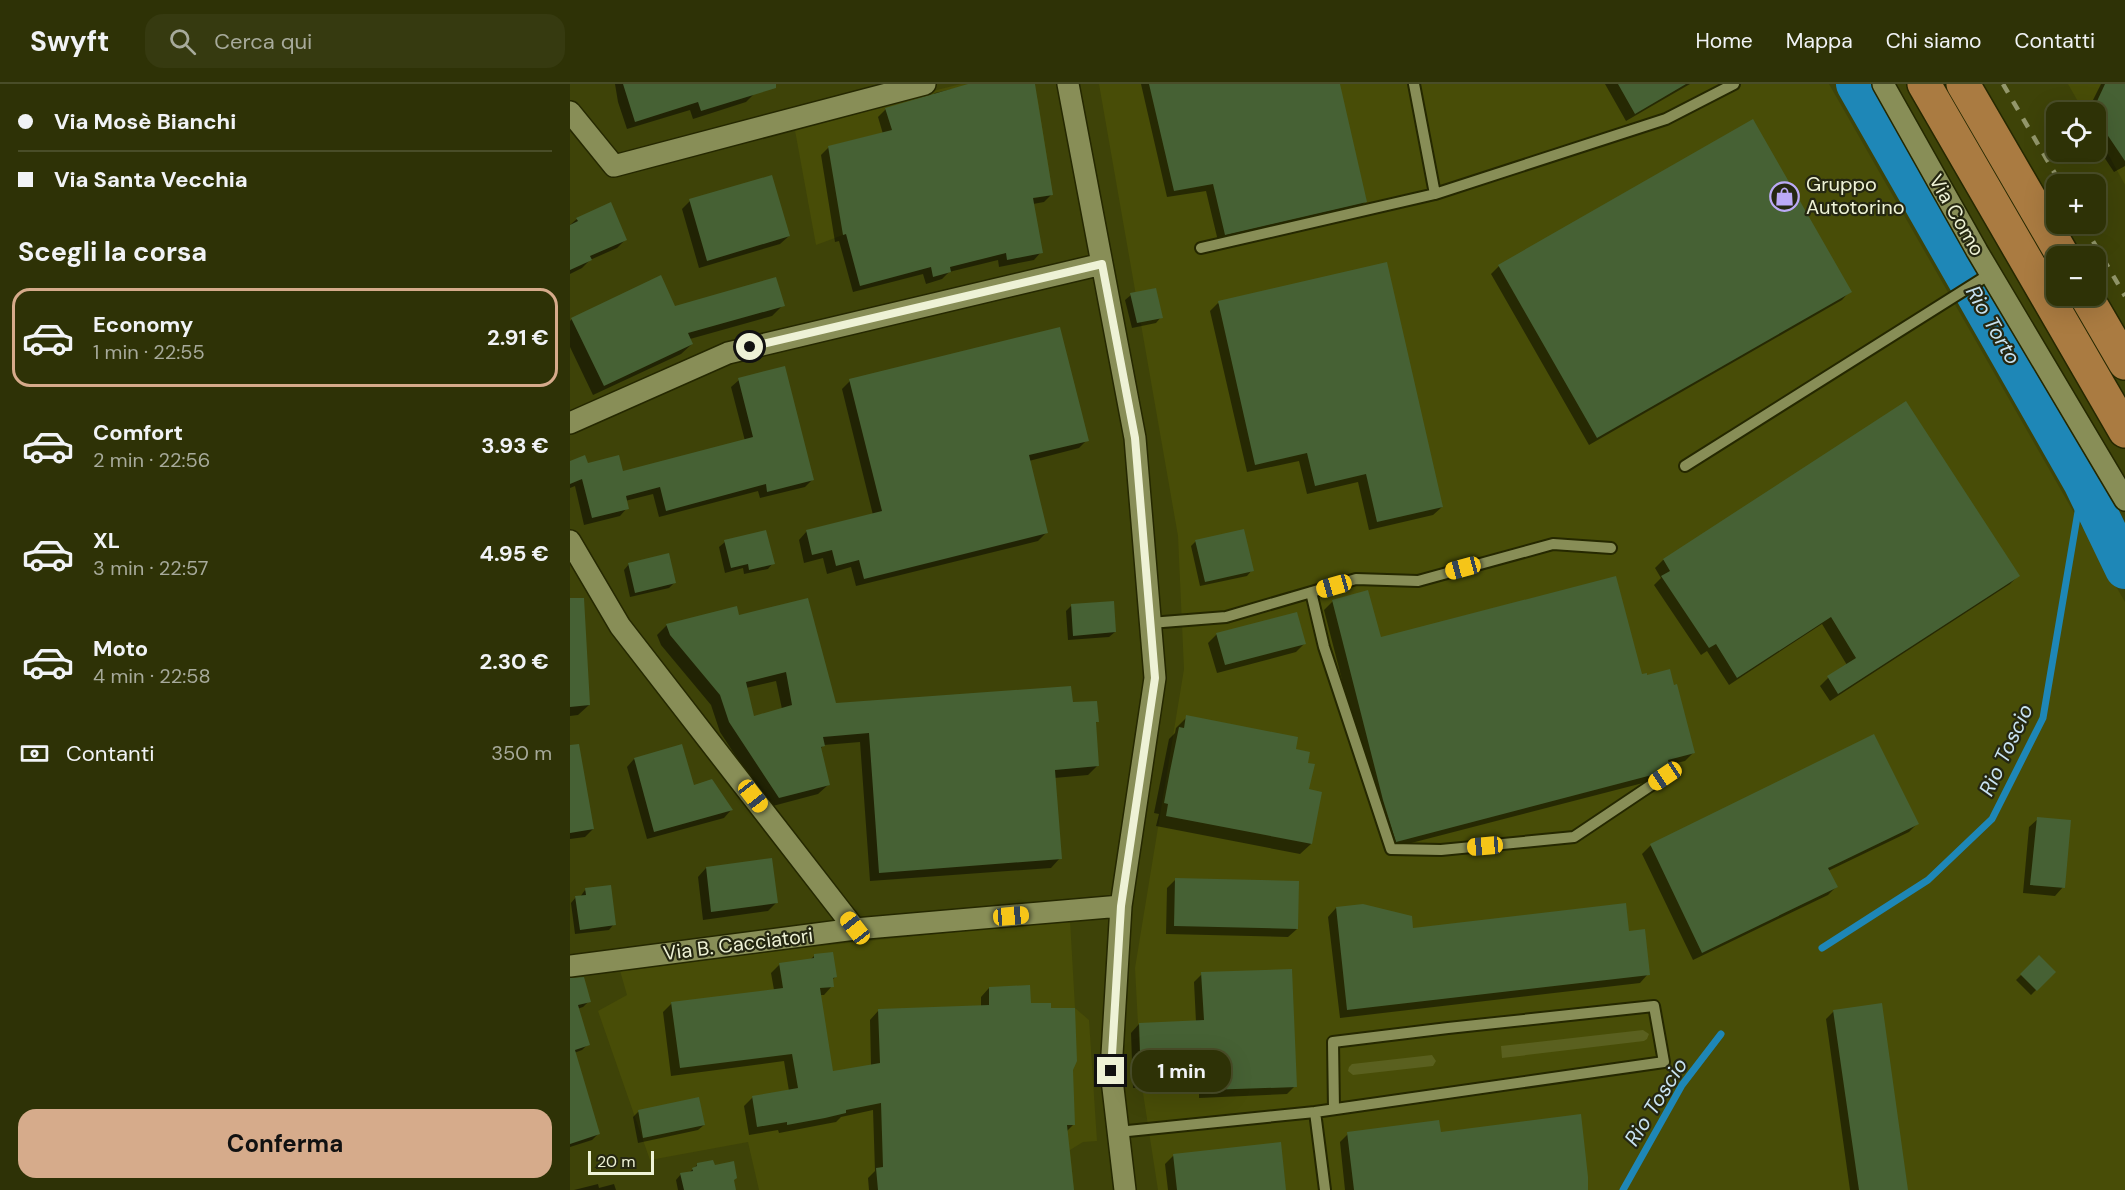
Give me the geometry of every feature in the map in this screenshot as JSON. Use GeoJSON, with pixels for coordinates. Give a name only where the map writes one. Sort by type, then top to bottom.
{"type":"FeatureCollection","features":[{"type":"Feature","properties":{"kind":"main road"},"geometry":{"type":"LineString","coordinates":[[1924,84],[2125,430]]}},
{"type":"Feature","properties":{"kind":"main road"},"geometry":{"type":"LineString","coordinates":[[1964,84],[2057,246]]}},
{"type":"Feature","properties":{"kind":"main road"},"geometry":{"type":"LineString","coordinates":[[2092,306],[2125,363]]}},
{"type":"Feature","properties":{"kind":"street"},"geometry":{"type":"LineString","coordinates":[[570,112],[614,166],[925,84]]}},
{"type":"Feature","properties":{"kind":"street"},"geometry":{"type":"LineString","coordinates":[[1068,84],[1135,438],[1155,678],[1121,906],[1111,1071],[1125,1190]]}},
{"type":"Feature","properties":{"kind":"street","name":"Via Como"},"geometry":{"type":"LineString","coordinates":[[1883,84],[1984,278],[2125,500]]}},
{"type":"Feature","properties":{"kind":"street"},"geometry":{"type":"LineString","coordinates":[[570,423],[728,353],[1102,264]]}},
{"type":"Feature","properties":{"kind":"street"},"geometry":{"type":"LineString","coordinates":[[570,541],[620,626],[855,928]]}},
{"type":"Feature","properties":{"kind":"street","name":"Via B. Cacciatori"},"geometry":{"type":"LineString","coordinates":[[570,966],[855,928],[1121,906]]}},
{"type":"Feature","properties":{"kind":"lane"},"geometry":{"type":"LineString","coordinates":[[1414,84],[1435,194]]}},
{"type":"Feature","properties":{"kind":"lane"},"geometry":{"type":"LineString","coordinates":[[1201,248],[1435,194],[1666,119],[1734,84]]}},
{"type":"Feature","properties":{"kind":"lane"},"geometry":{"type":"LineString","coordinates":[[1684,466],[1984,278]]}},
{"type":"Feature","properties":{"kind":"lane"},"geometry":{"type":"LineString","coordinates":[[1150,623],[1226,617],[1356,579],[1419,580],[1553,544],[1611,548]]}},
{"type":"Feature","properties":{"kind":"lane"},"geometry":{"type":"LineString","coordinates":[[1311,592],[1324,646],[1391,849],[1441,850],[1574,837],[1665,776]]}},
{"type":"Feature","properties":{"kind":"lane"},"geometry":{"type":"LineString","coordinates":[[1118,1132],[1334,1110],[1664,1062],[1654,1006],[1333,1042],[1334,1110]]}},
{"type":"Feature","properties":{"kind":"lane"},"geometry":{"type":"LineString","coordinates":[[1315,1112],[1325,1190]]}},
{"type":"Feature","properties":{"kind":"shaded area"},"geometry":{"type":"Polygon","coordinates":[[[961,84],[1033,84],[1038,101],[1053,195],[843,235],[816,245],[794,125],[961,84]]]}},
{"type":"Feature","properties":{"kind":"shaded area"},"geometry":{"type":"Polygon","coordinates":[[[1099,84],[1829,84],[2125,602],[2125,1190],[1158,1190],[1141,1080],[1135,968],[1184,669],[1178,536],[1099,84]]]}},
{"type":"Feature","properties":{"kind":"shaded area"},"geometry":{"type":"Polygon","coordinates":[[[2068,84],[2125,84],[2125,185],[2106,150],[2106,102],[2078,102],[2068,84]]]}},
{"type":"Feature","properties":{"kind":"shaded area"},"geometry":{"type":"Polygon","coordinates":[[[1070,920],[1075,1008],[1089,1020],[1097,1141],[1083,1142],[1070,1150],[1074,1190],[759,1190],[748,1142],[650,1160],[598,1011],[627,995],[619,967],[1070,920]]]}},
{"type":"Feature","properties":{"kind":"shaded area"},"geometry":{"type":"Polygon","coordinates":[[[1643,1030],[1649,1034],[1644,1041],[1502,1058],[1501,1046],[1643,1030]]]}},
{"type":"Feature","properties":{"kind":"shaded area"},"geometry":{"type":"Polygon","coordinates":[[[1432,1055],[1436,1061],[1433,1066],[1353,1075],[1348,1071],[1352,1064],[1432,1055]]]}},
{"type":"Feature","properties":{"kind":"building"},"geometry":{"type":"Polygon","coordinates":[[[623,84],[776,84],[776,88],[701,111],[698,102],[635,122],[623,84]]]}},
{"type":"Feature","properties":{"kind":"building"},"geometry":{"type":"Polygon","coordinates":[[[968,84],[1035,84],[1053,195],[1033,198],[1043,253],[1007,260],[1006,253],[950,267],[951,272],[933,277],[931,267],[860,286],[846,234],[843,235],[828,146],[892,130],[885,108],[968,84]]]}},
{"type":"Feature","properties":{"kind":"building"},"geometry":{"type":"Polygon","coordinates":[[[1149,84],[1340,84],[1367,202],[1225,235],[1213,184],[1174,191],[1149,84]]]}},
{"type":"Feature","properties":{"kind":"building"},"geometry":{"type":"Polygon","coordinates":[[[1618,84],[1686,84],[1635,114],[1618,84]]]}},
{"type":"Feature","properties":{"kind":"building"},"geometry":{"type":"Polygon","coordinates":[[[2105,84],[2125,84],[2125,161],[2106,133],[2106,102],[2097,102],[2105,84]]]}},
{"type":"Feature","properties":{"kind":"building"},"geometry":{"type":"Polygon","coordinates":[[[1753,119],[1852,292],[1597,438],[1498,265],[1753,119]]]}},
{"type":"Feature","properties":{"kind":"building"},"geometry":{"type":"Polygon","coordinates":[[[772,175],[790,236],[707,261],[689,199],[772,175]]]}},
{"type":"Feature","properties":{"kind":"building"},"geometry":{"type":"Polygon","coordinates":[[[611,202],[627,240],[590,256],[592,260],[570,270],[570,225],[578,221],[576,218],[611,202]]]}},
{"type":"Feature","properties":{"kind":"building"},"geometry":{"type":"Polygon","coordinates":[[[1387,262],[1443,507],[1377,522],[1366,474],[1315,486],[1307,453],[1255,465],[1218,301],[1387,262]]]}},
{"type":"Feature","properties":{"kind":"building"},"geometry":{"type":"Polygon","coordinates":[[[661,275],[675,306],[776,277],[785,306],[688,333],[693,344],[604,386],[571,318],[661,275]]]}},
{"type":"Feature","properties":{"kind":"building"},"geometry":{"type":"Polygon","coordinates":[[[1156,288],[1163,318],[1137,323],[1130,293],[1156,288]]]}},
{"type":"Feature","properties":{"kind":"building"},"geometry":{"type":"Polygon","coordinates":[[[1060,327],[1089,441],[1029,455],[1048,533],[864,579],[859,560],[836,566],[832,550],[812,555],[806,530],[882,511],[849,379],[1060,327]]]}},
{"type":"Feature","properties":{"kind":"building"},"geometry":{"type":"Polygon","coordinates":[[[785,366],[814,480],[767,492],[766,484],[666,511],[660,487],[626,496],[629,509],[592,518],[582,479],[570,484],[570,461],[585,455],[588,463],[619,455],[623,471],[753,437],[738,378],[785,366]]]}},
{"type":"Feature","properties":{"kind":"building"},"geometry":{"type":"Polygon","coordinates":[[[1906,401],[2020,576],[1838,694],[1827,676],[1856,658],[1831,617],[1737,678],[1716,644],[1709,648],[1661,576],[1670,571],[1663,559],[1906,401]]]}},
{"type":"Feature","properties":{"kind":"building"},"geometry":{"type":"Polygon","coordinates":[[[1244,529],[1254,571],[1205,582],[1195,540],[1244,529]]]}},
{"type":"Feature","properties":{"kind":"building"},"geometry":{"type":"Polygon","coordinates":[[[766,530],[775,564],[749,570],[748,564],[731,568],[724,540],[766,530]]]}},
{"type":"Feature","properties":{"kind":"building"},"geometry":{"type":"Polygon","coordinates":[[[669,553],[676,583],[635,593],[628,563],[669,553]]]}},
{"type":"Feature","properties":{"kind":"building"},"geometry":{"type":"Polygon","coordinates":[[[1616,576],[1642,674],[1647,673],[1647,675],[1670,669],[1674,685],[1677,684],[1695,753],[1668,760],[1671,771],[1664,769],[1652,775],[1396,842],[1383,800],[1332,600],[1368,590],[1381,637],[1616,576]]]}},
{"type":"Feature","properties":{"kind":"building"},"geometry":{"type":"Polygon","coordinates":[[[570,598],[584,598],[590,705],[570,707],[570,598]]]}},
{"type":"Feature","properties":{"kind":"building"},"geometry":{"type":"Polygon","coordinates":[[[808,598],[836,703],[1071,686],[1073,702],[1097,701],[1099,766],[1055,770],[1062,859],[879,873],[869,733],[823,737],[825,746],[821,747],[830,785],[779,798],[729,722],[720,695],[670,635],[666,624],[737,606],[739,615],[808,598]],[[786,672],[746,682],[754,716],[792,705],[786,672]]]}},
{"type":"Feature","properties":{"kind":"building"},"geometry":{"type":"Polygon","coordinates":[[[1114,601],[1116,632],[1073,636],[1071,604],[1114,601]]]}},
{"type":"Feature","properties":{"kind":"building"},"geometry":{"type":"Polygon","coordinates":[[[1297,612],[1306,644],[1225,665],[1216,633],[1297,612]]]}},
{"type":"Feature","properties":{"kind":"building"},"geometry":{"type":"Polygon","coordinates":[[[1186,715],[1298,737],[1296,749],[1310,752],[1308,763],[1315,764],[1309,789],[1322,792],[1312,844],[1166,816],[1168,804],[1164,803],[1170,771],[1179,727],[1184,728],[1186,715]]]}},
{"type":"Feature","properties":{"kind":"building"},"geometry":{"type":"Polygon","coordinates":[[[1874,734],[1919,824],[1828,868],[1838,887],[1702,953],[1650,844],[1874,734]]]}},
{"type":"Feature","properties":{"kind":"building"},"geometry":{"type":"Polygon","coordinates":[[[579,744],[594,829],[570,833],[570,745],[579,744]]]}},
{"type":"Feature","properties":{"kind":"building"},"geometry":{"type":"Polygon","coordinates":[[[682,744],[694,785],[712,779],[733,810],[654,832],[634,758],[682,744]]]}},
{"type":"Feature","properties":{"kind":"building"},"geometry":{"type":"Polygon","coordinates":[[[2037,817],[2071,820],[2065,888],[2030,885],[2037,817]]]}},
{"type":"Feature","properties":{"kind":"building"},"geometry":{"type":"Polygon","coordinates":[[[772,858],[778,903],[711,912],[706,867],[772,858]]]}},
{"type":"Feature","properties":{"kind":"building"},"geometry":{"type":"Polygon","coordinates":[[[1175,878],[1299,881],[1298,929],[1174,926],[1175,878]]]}},
{"type":"Feature","properties":{"kind":"building"},"geometry":{"type":"Polygon","coordinates":[[[611,885],[616,925],[580,930],[575,896],[586,895],[585,888],[611,885]]]}},
{"type":"Feature","properties":{"kind":"building"},"geometry":{"type":"Polygon","coordinates":[[[1626,903],[1629,931],[1645,929],[1650,975],[1347,1010],[1336,907],[1363,904],[1412,916],[1413,928],[1626,903]]]}},
{"type":"Feature","properties":{"kind":"building"},"geometry":{"type":"Polygon","coordinates":[[[833,952],[837,977],[833,978],[834,987],[820,988],[833,1071],[880,1063],[878,1009],[989,1005],[989,987],[1030,985],[1031,1003],[1051,1003],[1051,1008],[1075,1008],[1077,1061],[1073,1070],[1075,1125],[1067,1125],[1074,1190],[878,1190],[876,1168],[883,1167],[881,1103],[846,1110],[846,1113],[825,1118],[787,1125],[787,1122],[757,1127],[752,1096],[798,1088],[792,1054],[680,1068],[671,1002],[783,988],[779,963],[814,958],[814,954],[833,952]]]}},
{"type":"Feature","properties":{"kind":"building"},"geometry":{"type":"Polygon","coordinates":[[[2039,955],[2056,972],[2037,991],[2020,974],[2039,955]]]}},
{"type":"Feature","properties":{"kind":"building"},"geometry":{"type":"Polygon","coordinates":[[[1292,969],[1297,1087],[1207,1090],[1206,1078],[1141,1080],[1139,1023],[1204,1020],[1201,972],[1292,969]]]}},
{"type":"Feature","properties":{"kind":"building"},"geometry":{"type":"Polygon","coordinates":[[[584,977],[591,1002],[578,1005],[590,1045],[575,1050],[600,1134],[570,1144],[570,978],[584,977]]]}},
{"type":"Feature","properties":{"kind":"building"},"geometry":{"type":"Polygon","coordinates":[[[1882,1003],[1908,1190],[1859,1190],[1833,1010],[1882,1003]]]}},
{"type":"Feature","properties":{"kind":"building"},"geometry":{"type":"Polygon","coordinates":[[[699,1097],[705,1125],[643,1138],[638,1110],[699,1097]]]}},
{"type":"Feature","properties":{"kind":"building"},"geometry":{"type":"Polygon","coordinates":[[[1581,1114],[1588,1190],[1354,1190],[1347,1132],[1439,1120],[1441,1132],[1581,1114]]]}},
{"type":"Feature","properties":{"kind":"building"},"geometry":{"type":"Polygon","coordinates":[[[1281,1142],[1286,1190],[1177,1190],[1173,1154],[1281,1142]]]}},
{"type":"Feature","properties":{"kind":"building"},"geometry":{"type":"Polygon","coordinates":[[[713,1160],[715,1165],[734,1161],[737,1178],[734,1180],[736,1190],[684,1190],[680,1173],[693,1171],[692,1168],[697,1166],[697,1163],[713,1160]]]}},
{"type":"Feature","properties":{"kind":"waterway","name":"Rio Torto"},"geometry":{"type":"LineString","coordinates":[[1856,84],[2083,482],[2125,569]]}},
{"type":"Feature","properties":{"kind":"waterway","name":"Rio Toscio"},"geometry":{"type":"LineString","coordinates":[[1822,948],[1928,880],[1992,819],[2043,718],[2083,482]]}},
{"type":"Feature","properties":{"kind":"waterway","name":"Rio Toscio"},"geometry":{"type":"LineString","coordinates":[[1623,1190],[1682,1085],[1721,1034]]}},
{"type":"Feature","properties":{"kind":"railway"},"geometry":{"type":"LineString","coordinates":[[2003,84],[2055,174]]}},
{"type":"Feature","properties":{"kind":"railway"},"geometry":{"type":"LineString","coordinates":[[2089,234],[2125,296]]}},
{"type":"Feature","properties":{"kind":"place","name":"Gruppo Autotorino"},"geometry":{"type":"Point","coordinates":[1785,196]}},
{"type":"Feature","properties":{"kind":"route"},"geometry":{"type":"LineString","coordinates":[[750,347],[1102,264],[1135,438],[1155,678],[1121,906],[1111,1071]]}}]}
